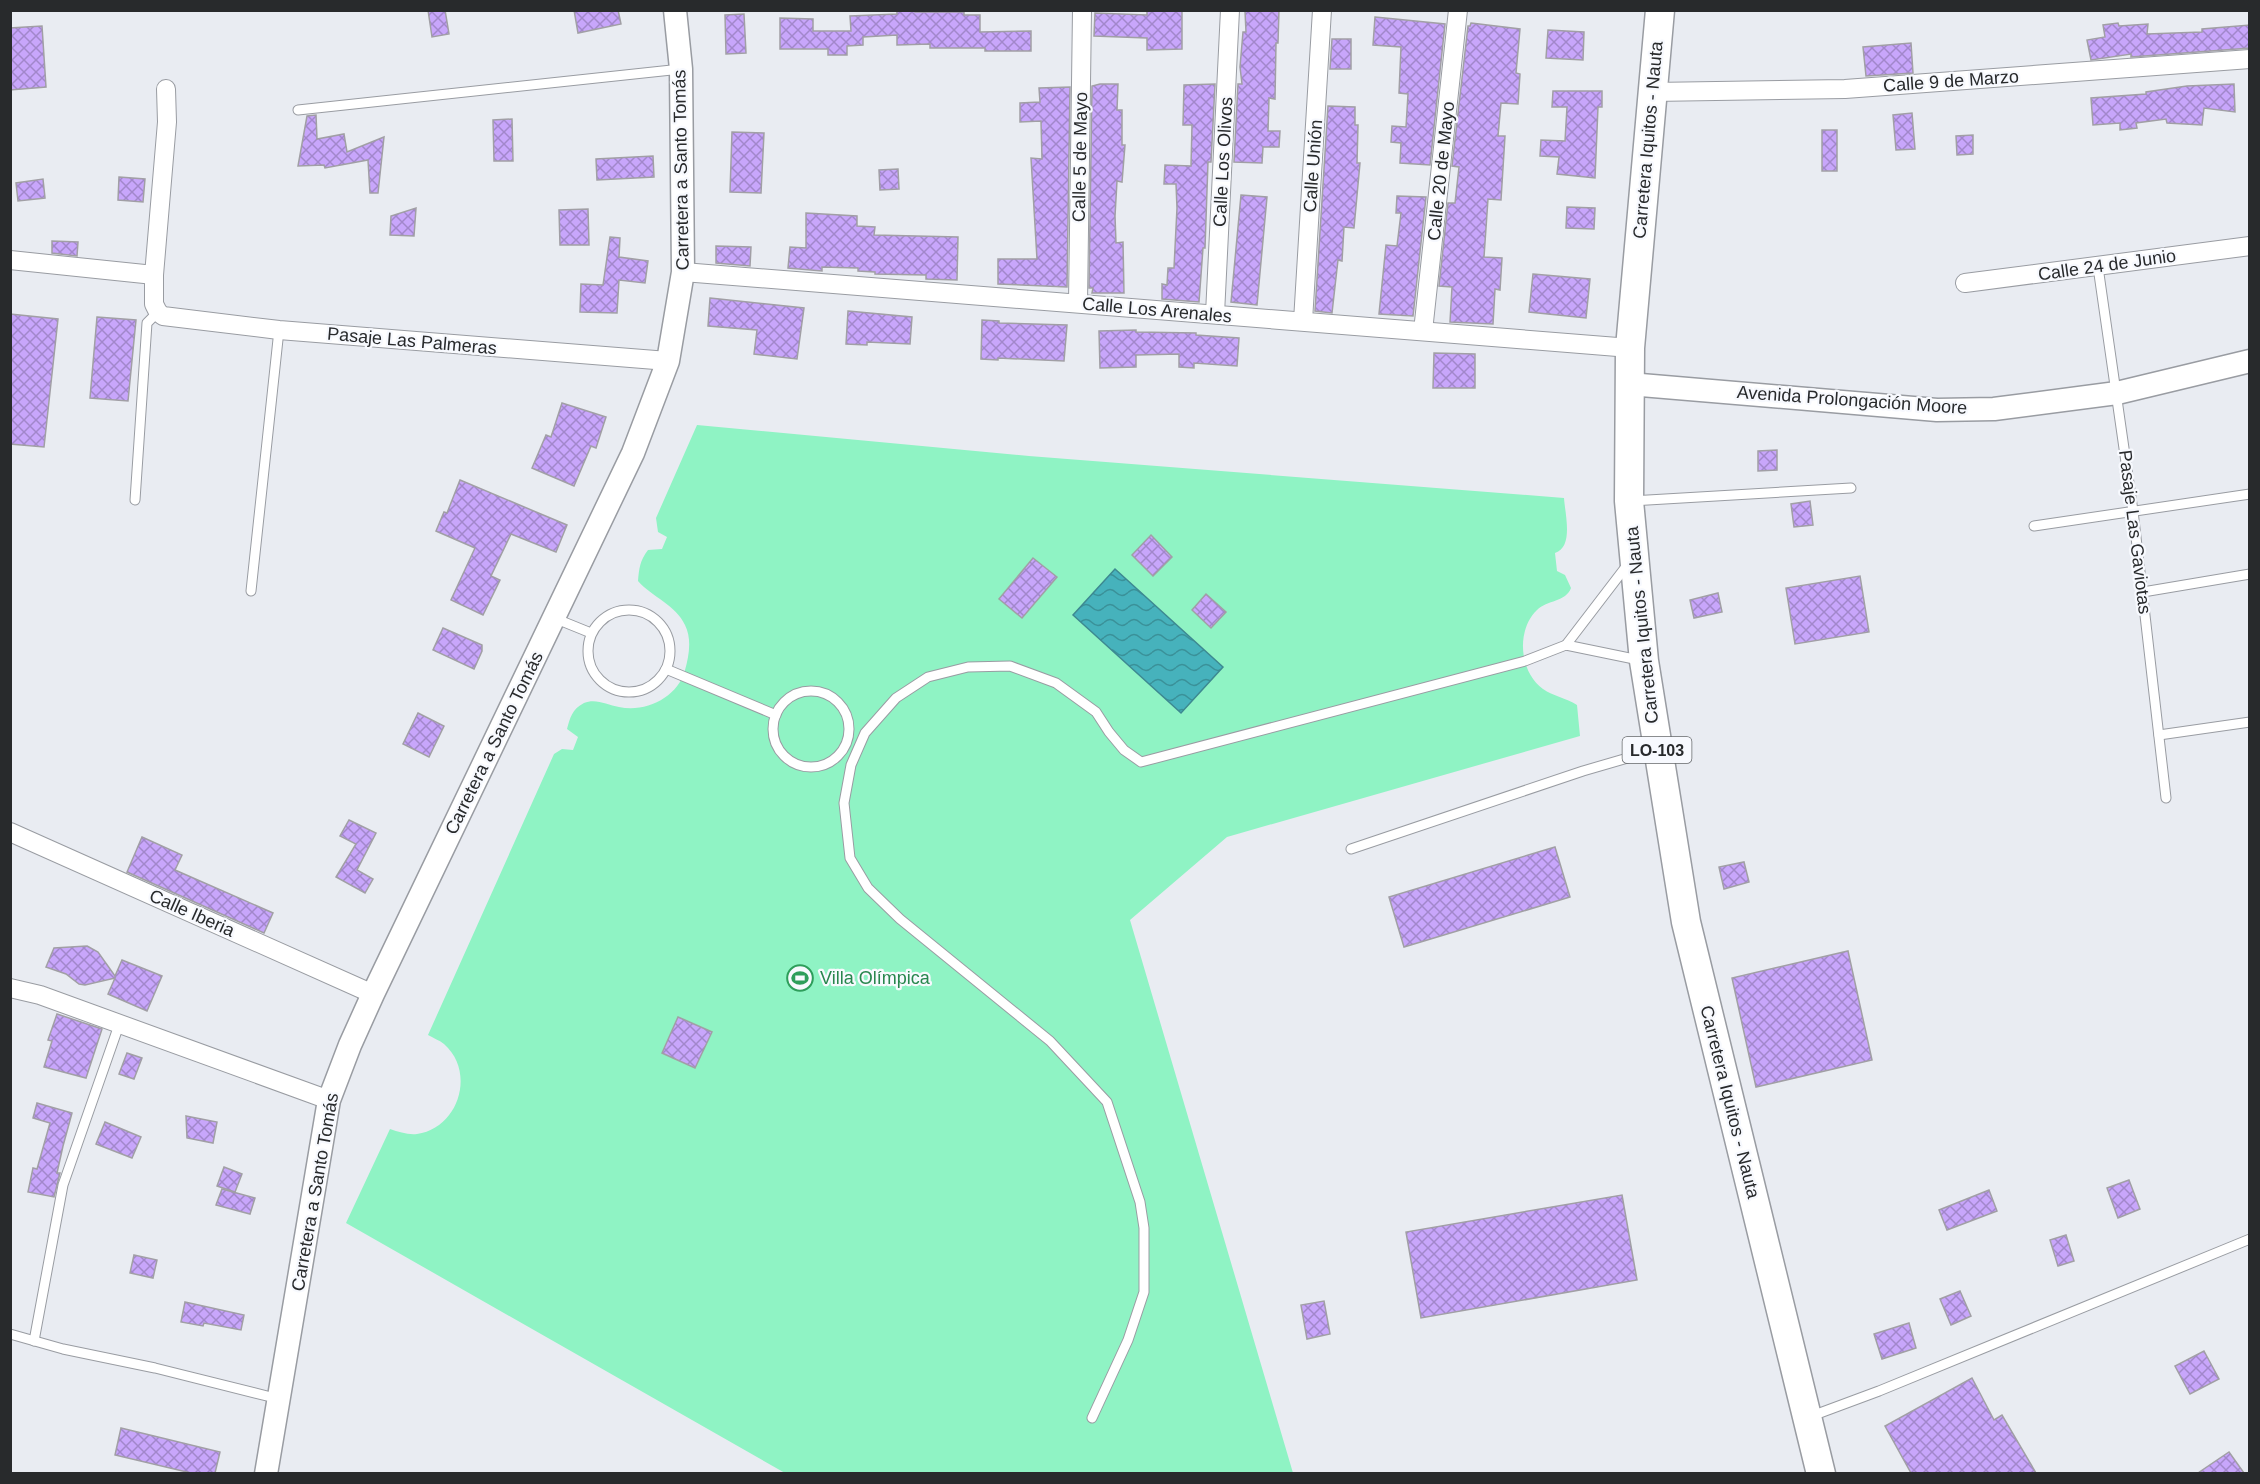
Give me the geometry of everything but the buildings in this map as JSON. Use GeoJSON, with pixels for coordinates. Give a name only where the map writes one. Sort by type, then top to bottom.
{"type":"FeatureCollection","features":[{"type":"Feature","properties":{"kind":"main road","name":"Carretera Iquitos - Nauta"},"geometry":{"type":"LineString","coordinates":[[1659,11],[1630,348],[1629,384],[1629,501],[1644,661],[1686,922],[1821,1473]]}},
{"type":"Feature","properties":{"kind":"street","name":"Carretera a Santo Tomás"},"geometry":{"type":"LineString","coordinates":[[266,1473],[329,1100],[373,994],[633,453],[668,361],[683,272],[681,69],[675,10]]}},
{"type":"Feature","properties":{"kind":"street","name":"Calle 5 de Mayo"},"geometry":{"type":"LineString","coordinates":[[1078,303],[1082,10]]}},
{"type":"Feature","properties":{"kind":"street","name":"Calle Los Olivos"},"geometry":{"type":"LineString","coordinates":[[1215,314],[1230,10]]}},
{"type":"Feature","properties":{"kind":"street","name":"Calle Unión"},"geometry":{"type":"LineString","coordinates":[[1303,321],[1322,10]]}},
{"type":"Feature","properties":{"kind":"street","name":"Calle 20 de Mayo"},"geometry":{"type":"LineString","coordinates":[[1423,331],[1458,10]]}},
{"type":"Feature","properties":{"kind":"street","name":"Calle 9 de Marzo"},"geometry":{"type":"LineString","coordinates":[[1652,92],[1845,89],[2250,59]]}},
{"type":"Feature","properties":{"kind":"street"},"geometry":{"type":"LineString","coordinates":[[158,312],[154,304],[154,275],[167,122],[166,89]]}},
{"type":"Feature","properties":{"kind":"street","name":"Calle 24 de Junio"},"geometry":{"type":"LineString","coordinates":[[1965,284],[2250,246]]}},
{"type":"Feature","properties":{"kind":"street"},"geometry":{"type":"LineString","coordinates":[[10,260],[154,275]]}},
{"type":"Feature","properties":{"kind":"street","name":"Calle Los Arenales"},"geometry":{"type":"LineString","coordinates":[[683,272],[1630,348]]}},
{"type":"Feature","properties":{"kind":"street","name":"Pasaje Las Palmeras"},"geometry":{"type":"LineString","coordinates":[[158,312],[168,318],[279,330],[668,361]]}},
{"type":"Feature","properties":{"kind":"street","name":"Avenida Prolongación Moore"},"geometry":{"type":"LineString","coordinates":[[1629,384],[1937,410],[1994,409],[2117,393],[2250,361]]}},
{"type":"Feature","properties":{"kind":"street","name":"Calle Iberia"},"geometry":{"type":"LineString","coordinates":[[10,832],[373,994]]}},
{"type":"Feature","properties":{"kind":"street"},"geometry":{"type":"LineString","coordinates":[[10,988],[40,995],[329,1100]]}},
{"type":"Feature","properties":{"kind":"lane"},"geometry":{"type":"LineString","coordinates":[[298,110],[681,69]]}},
{"type":"Feature","properties":{"kind":"lane","name":"Pasaje Las Gaviotas"},"geometry":{"type":"LineString","coordinates":[[2098,267],[2133,511],[2166,798]]}},
{"type":"Feature","properties":{"kind":"lane"},"geometry":{"type":"LineString","coordinates":[[135,500],[147,323],[158,312]]}},
{"type":"Feature","properties":{"kind":"lane"},"geometry":{"type":"LineString","coordinates":[[251,591],[279,330]]}},
{"type":"Feature","properties":{"kind":"lane"},"geometry":{"type":"LineString","coordinates":[[1629,501],[1851,488]]}},
{"type":"Feature","properties":{"kind":"lane"},"geometry":{"type":"LineString","coordinates":[[2034,526],[2250,494]]}},
{"type":"Feature","properties":{"kind":"lane"},"geometry":{"type":"LineString","coordinates":[[1092,1418],[1128,1340],[1144,1292],[1143,1228],[1140,1202],[1107,1102],[1050,1041],[900,919],[868,888],[850,858],[844,803],[851,765],[865,733],[896,698],[928,677],[968,667],[1010,666],[1056,683],[1096,712],[1125,750],[1141,762],[1526,661],[1566,645],[1634,557]]}},
{"type":"Feature","properties":{"kind":"lane"},"geometry":{"type":"LineString","coordinates":[[2143,592],[2250,574]]}},
{"type":"Feature","properties":{"kind":"lane"},"geometry":{"type":"LineString","coordinates":[[636,610],[646,614],[655,620],[668,637],[669,659],[666,669],[660,678],[642,690],[632,693],[611,689],[602,683],[590,665],[588,644],[591,633],[605,617],[615,612],[636,610]]}},
{"type":"Feature","properties":{"kind":"lane"},"geometry":{"type":"LineString","coordinates":[[554,618],[591,633]]}},
{"type":"Feature","properties":{"kind":"lane"},"geometry":{"type":"LineString","coordinates":[[1566,645],[1644,661]]}},
{"type":"Feature","properties":{"kind":"lane"},"geometry":{"type":"LineString","coordinates":[[666,669],[776,715]]}},
{"type":"Feature","properties":{"kind":"lane"},"geometry":{"type":"LineString","coordinates":[[806,691],[826,693],[842,705],[847,714],[849,734],[846,745],[835,760],[826,765],[807,767],[797,765],[788,760],[776,744],[774,734],[776,715],[781,706],[796,693],[806,691]]}},
{"type":"Feature","properties":{"kind":"lane"},"geometry":{"type":"LineString","coordinates":[[2159,735],[2250,722]]}},
{"type":"Feature","properties":{"kind":"lane"},"geometry":{"type":"LineString","coordinates":[[846,745],[857,750]]}},
{"type":"Feature","properties":{"kind":"lane"},"geometry":{"type":"LineString","coordinates":[[1351,849],[1583,771],[1657,750]]}},
{"type":"Feature","properties":{"kind":"lane"},"geometry":{"type":"LineString","coordinates":[[34,1341],[63,1185],[119,1025]]}},
{"type":"Feature","properties":{"kind":"lane"},"geometry":{"type":"LineString","coordinates":[[1807,1418],[1879,1391],[2250,1239]]}},
{"type":"Feature","properties":{"kind":"lane"},"geometry":{"type":"LineString","coordinates":[[10,1335],[279,1399]]}},
{"type":"Feature","properties":{"kind":"green space","name":"Villa Olímpica"},"geometry":{"type":"Polygon","coordinates":[[[697,425],[1029,456],[1564,498],[1567,521],[1565,544],[1555,553],[1557,571],[1565,575],[1571,588],[1565,596],[1541,607],[1530,618],[1523,639],[1523,651],[1525,662],[1535,682],[1543,689],[1577,705],[1580,736],[1227,837],[1130,920],[1293,1473],[785,1473],[346,1223],[390,1129],[414,1134],[432,1130],[452,1110],[458,1097],[461,1083],[454,1056],[444,1044],[428,1035],[554,754],[562,749],[573,750],[578,737],[567,729],[572,714],[580,705],[588,702],[629,708],[650,705],[668,695],[681,680],[689,648],[689,636],[685,625],[676,612],[638,581],[640,565],[645,554],[648,550],[662,549],[667,537],[658,532],[656,518],[697,425]]]}},
{"type":"Feature","properties":{"kind":"water"},"geometry":{"type":"Polygon","coordinates":[[[1115,569],[1223,667],[1181,713],[1073,615],[1115,569]]]}},
{"type":"Feature","properties":{"kind":"place","name":"Villa Olímpica"},"geometry":{"type":"Point","coordinates":[800,978]}}]}
